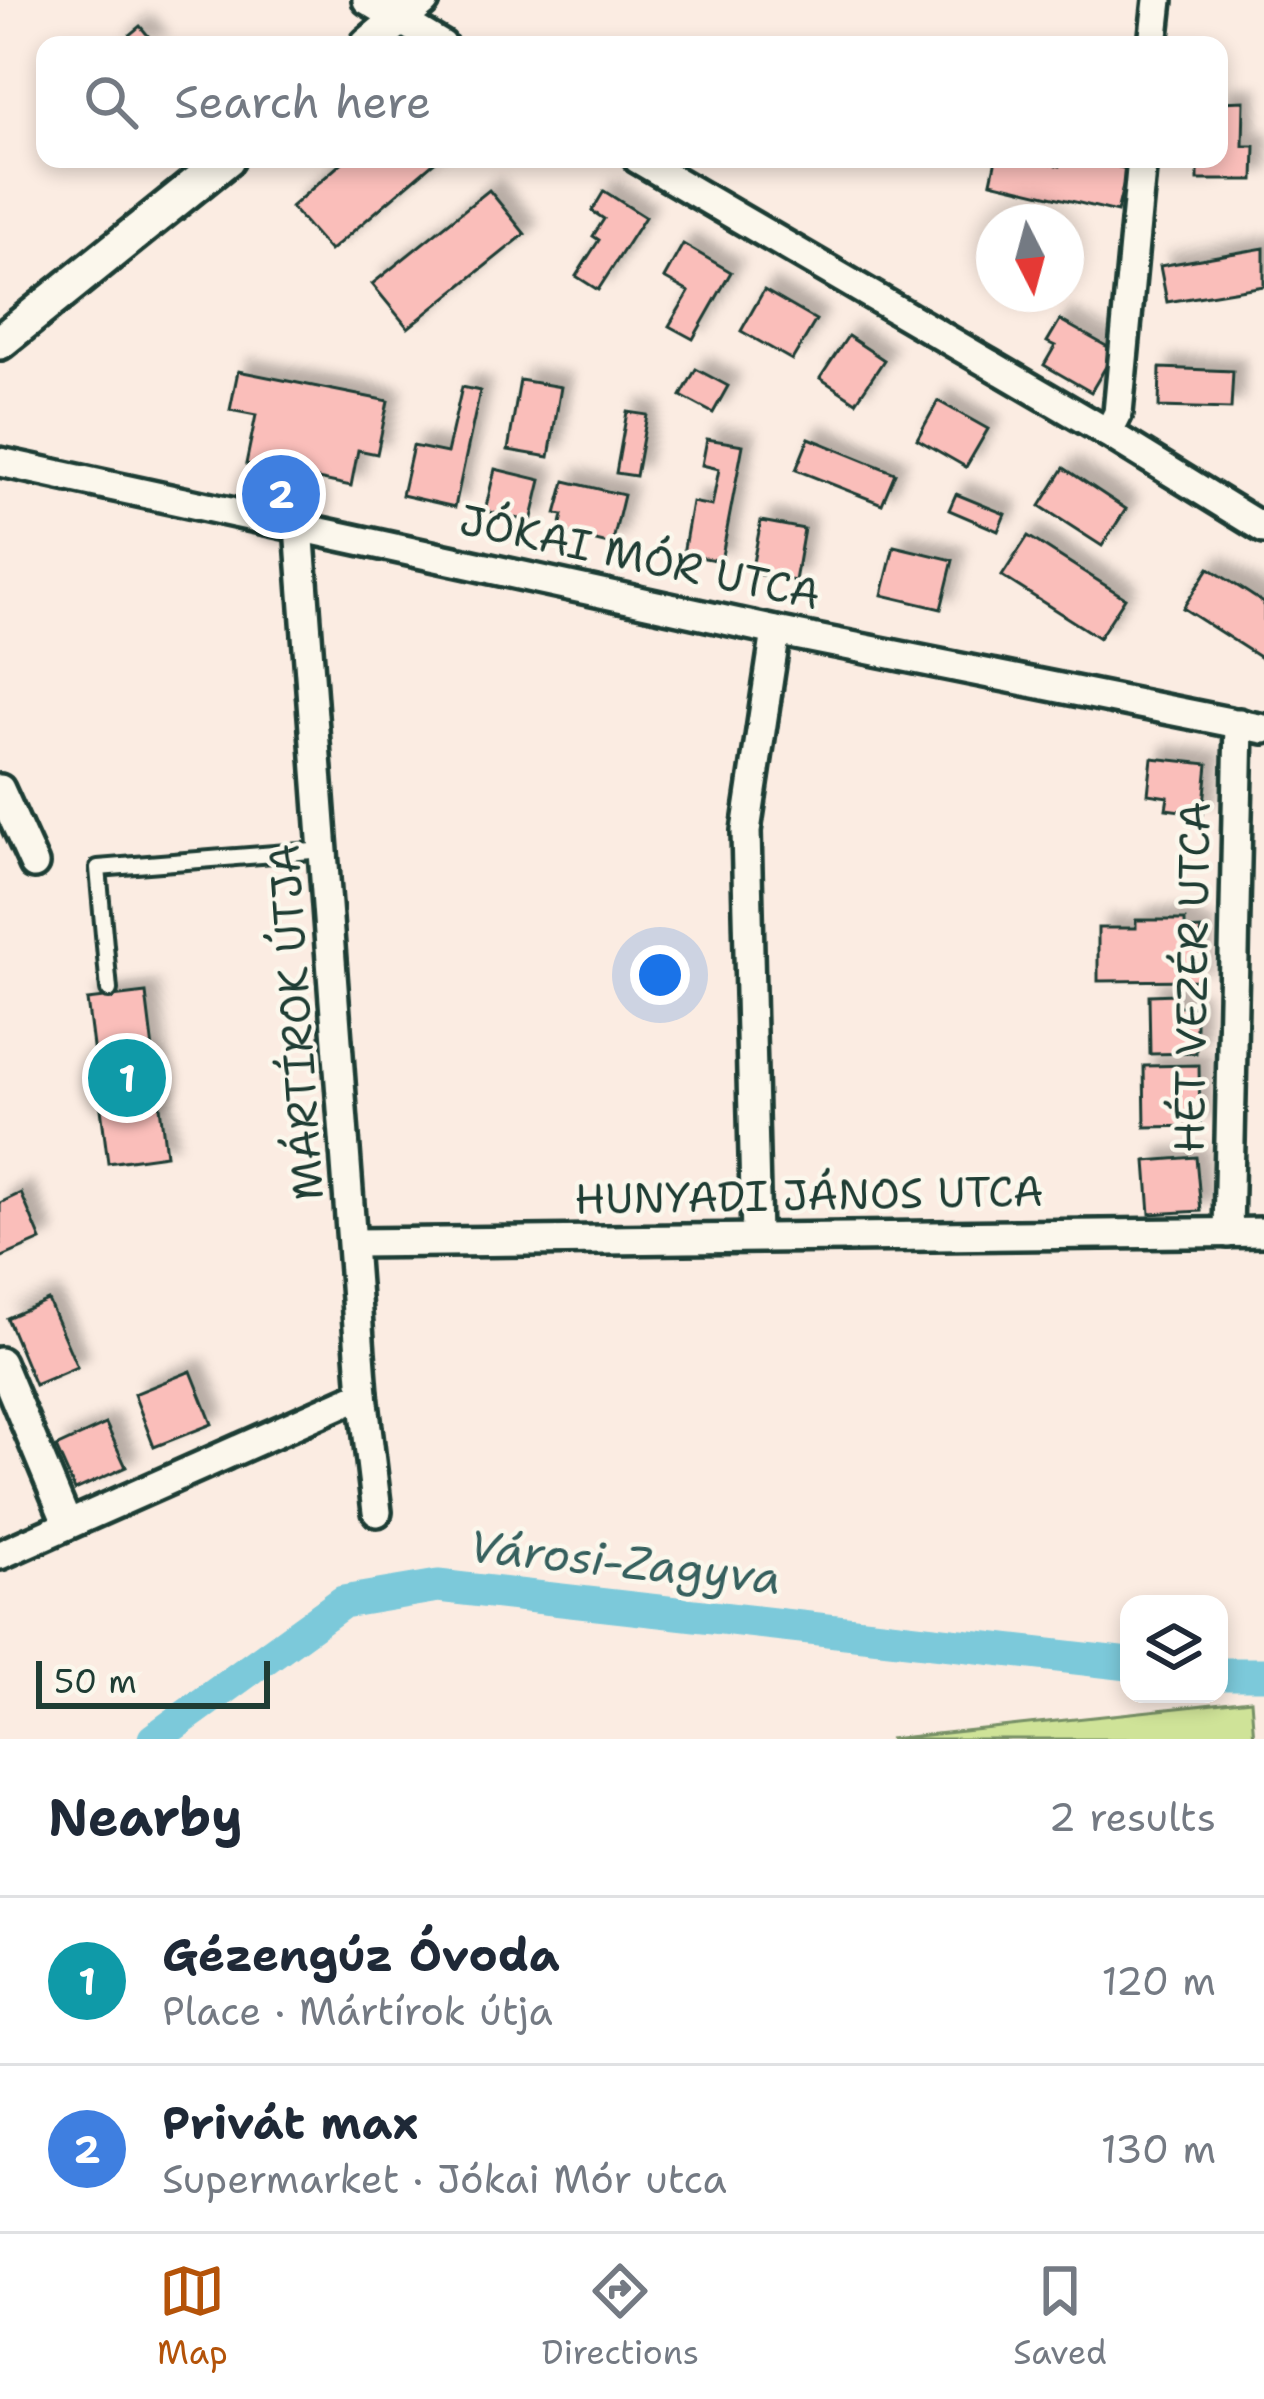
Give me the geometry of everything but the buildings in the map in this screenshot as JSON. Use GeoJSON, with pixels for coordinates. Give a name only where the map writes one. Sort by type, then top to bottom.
{"type":"FeatureCollection","features":[{"type":"Feature","properties":{"kind":"street"},"geometry":{"type":"LineString","coordinates":[[367,0],[411,10],[434,36]]}},
{"type":"Feature","properties":{"kind":"street"},"geometry":{"type":"LineString","coordinates":[[1154,36],[1158,0]]}},
{"type":"Feature","properties":{"kind":"street"},"geometry":{"type":"LineString","coordinates":[[379,36],[411,10]]}},
{"type":"Feature","properties":{"kind":"street"},"geometry":{"type":"LineString","coordinates":[[0,342],[215,168]]}},
{"type":"Feature","properties":{"kind":"street"},"geometry":{"type":"LineString","coordinates":[[653,168],[1264,529]]}},
{"type":"Feature","properties":{"kind":"street"},"geometry":{"type":"LineString","coordinates":[[1108,433],[1118,413],[1141,168]]}},
{"type":"Feature","properties":{"kind":"street","name":"JÓKAI MÓR UTCA"},"geometry":{"type":"LineString","coordinates":[[0,463],[776,631],[1251,726]]}},
{"type":"Feature","properties":{"kind":"street","name":"MÁRTÍROK ÚTJA"},"geometry":{"type":"LineString","coordinates":[[299,526],[363,1394],[377,1512]]}},
{"type":"Feature","properties":{"kind":"street"},"geometry":{"type":"LineString","coordinates":[[756,1236],[746,831],[776,631]]}},
{"type":"Feature","properties":{"kind":"street","name":"HÉT VEZÉR UTCA"},"geometry":{"type":"LineString","coordinates":[[1228,1233],[1251,726]]}},
{"type":"Feature","properties":{"kind":"street"},"geometry":{"type":"LineString","coordinates":[[0,789],[34,864]]}},
{"type":"Feature","properties":{"kind":"street","name":"HUNYADI JÁNOS UTCA"},"geometry":{"type":"LineString","coordinates":[[355,1243],[1264,1232]]}},
{"type":"Feature","properties":{"kind":"street"},"geometry":{"type":"LineString","coordinates":[[0,1362],[67,1523]]}},
{"type":"Feature","properties":{"kind":"street"},"geometry":{"type":"LineString","coordinates":[[0,1555],[363,1394]]}},
{"type":"Feature","properties":{"kind":"lane"},"geometry":{"type":"LineString","coordinates":[[109,990],[98,868],[325,850]]}},
{"type":"Feature","properties":{"kind":"green space"},"geometry":{"type":"Polygon","coordinates":[[[1251,1700],[1254,1739],[889,1739],[1228,1703],[1251,1700]]]}},
{"type":"Feature","properties":{"kind":"waterway","name":"Városi-Zagyva"},"geometry":{"type":"LineString","coordinates":[[154,1739],[343,1602],[438,1586],[1120,1663]]}},
{"type":"Feature","properties":{"kind":"waterway","name":"Városi-Zagyva"},"geometry":{"type":"LineString","coordinates":[[1228,1674],[1264,1674]]}},
{"type":"Feature","properties":{"kind":"place","name":"Privát max"},"geometry":{"type":"Point","coordinates":[281,494]}},
{"type":"Feature","properties":{"kind":"place","name":"Gézengúz Óvoda"},"geometry":{"type":"Point","coordinates":[127,1078]}}]}
